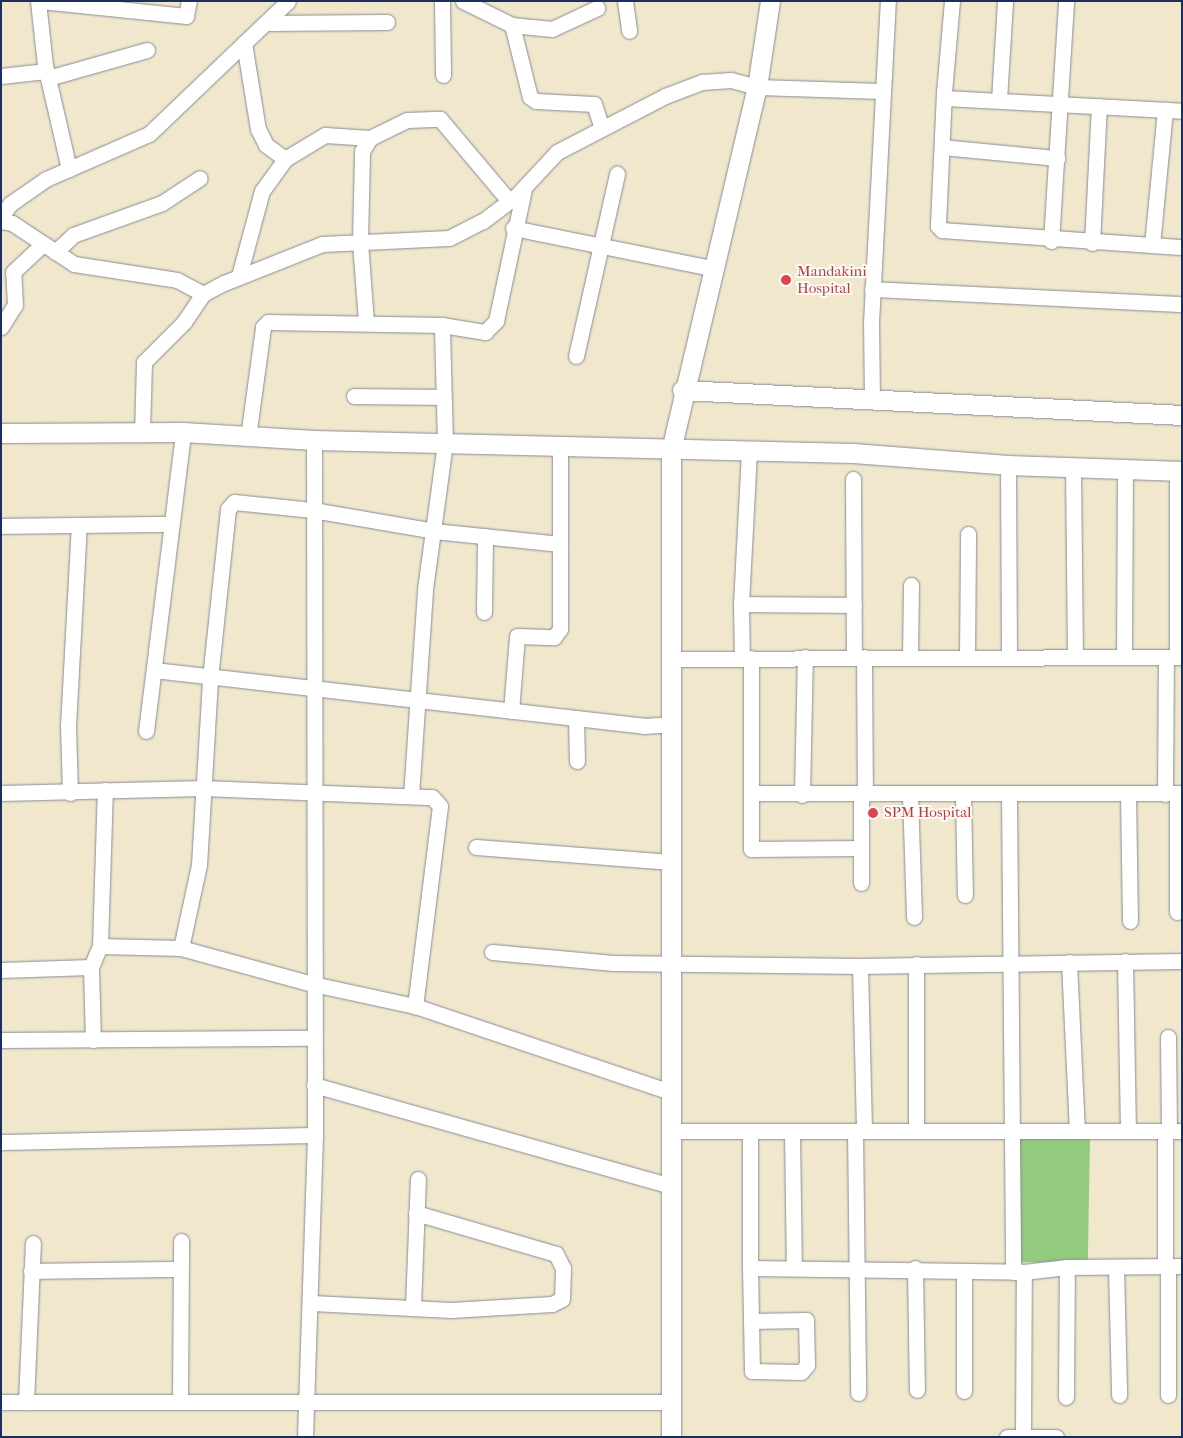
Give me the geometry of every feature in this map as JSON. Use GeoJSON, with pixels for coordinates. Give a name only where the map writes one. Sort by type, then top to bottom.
{"type":"FeatureCollection","features":[{"type":"Feature","properties":{"kind":"street"},"geometry":{"type":"LineString","coordinates":[[69,169],[47,75],[40,1],[186,16],[189,1]]}},
{"type":"Feature","properties":{"kind":"street"},"geometry":{"type":"LineString","coordinates":[[442,1],[443,75]]}},
{"type":"Feature","properties":{"kind":"street"},"geometry":{"type":"LineString","coordinates":[[625,1],[629,31]]}},
{"type":"Feature","properties":{"kind":"street"},"geometry":{"type":"LineString","coordinates":[[671,1437],[671,724],[673,659],[671,450],[682,390],[757,87],[770,1]]}},
{"type":"Feature","properties":{"kind":"street"},"geometry":{"type":"LineString","coordinates":[[872,401],[872,289],[888,1]]}},
{"type":"Feature","properties":{"kind":"street"},"geometry":{"type":"LineString","coordinates":[[952,1],[938,226],[945,233],[1051,241],[1182,247]]}},
{"type":"Feature","properties":{"kind":"street"},"geometry":{"type":"LineString","coordinates":[[999,100],[1005,1]]}},
{"type":"Feature","properties":{"kind":"street"},"geometry":{"type":"LineString","coordinates":[[1051,241],[1066,1]]}},
{"type":"Feature","properties":{"kind":"street"},"geometry":{"type":"LineString","coordinates":[[204,294],[178,280],[74,264],[12,223],[1,219],[10,204],[69,169],[150,134],[285,2]]}},
{"type":"Feature","properties":{"kind":"street"},"geometry":{"type":"LineString","coordinates":[[468,2],[512,25],[552,28],[597,8]]}},
{"type":"Feature","properties":{"kind":"street"},"geometry":{"type":"LineString","coordinates":[[265,23],[387,22]]}},
{"type":"Feature","properties":{"kind":"street"},"geometry":{"type":"LineString","coordinates":[[512,25],[530,97],[536,101],[594,104],[602,128]]}},
{"type":"Feature","properties":{"kind":"street"},"geometry":{"type":"LineString","coordinates":[[244,43],[258,129],[266,145],[285,159]]}},
{"type":"Feature","properties":{"kind":"street"},"geometry":{"type":"LineString","coordinates":[[1,76],[47,75],[147,50]]}},
{"type":"Feature","properties":{"kind":"street"},"geometry":{"type":"LineString","coordinates":[[142,434],[144,362],[184,322],[204,294],[239,276],[299,251],[360,242],[449,238],[509,201],[557,152],[602,128],[702,82],[731,80],[757,87],[882,91]]}},
{"type":"Feature","properties":{"kind":"street"},"geometry":{"type":"LineString","coordinates":[[945,98],[1182,111]]}},
{"type":"Feature","properties":{"kind":"street"},"geometry":{"type":"LineString","coordinates":[[1092,242],[1099,106]]}},
{"type":"Feature","properties":{"kind":"street"},"geometry":{"type":"LineString","coordinates":[[1152,245],[1165,110]]}},
{"type":"Feature","properties":{"kind":"street"},"geometry":{"type":"LineString","coordinates":[[239,276],[262,191],[285,159],[325,135],[370,138],[407,120],[440,119],[509,201]]}},
{"type":"Feature","properties":{"kind":"street"},"geometry":{"type":"LineString","coordinates":[[366,322],[360,242],[362,150],[370,138]]}},
{"type":"Feature","properties":{"kind":"street"},"geometry":{"type":"LineString","coordinates":[[942,147],[1057,158]]}},
{"type":"Feature","properties":{"kind":"street"},"geometry":{"type":"LineString","coordinates":[[576,356],[603,246],[617,174]]}},
{"type":"Feature","properties":{"kind":"street"},"geometry":{"type":"LineString","coordinates":[[1,327],[15,304],[14,272],[49,248],[73,235],[162,203],[200,178]]}},
{"type":"Feature","properties":{"kind":"street"},"geometry":{"type":"LineString","coordinates":[[248,438],[268,322],[366,322],[442,325],[485,332],[496,321],[513,228],[524,187]]}},
{"type":"Feature","properties":{"kind":"street"},"geometry":{"type":"LineString","coordinates":[[513,228],[712,268]]}},
{"type":"Feature","properties":{"kind":"street"},"geometry":{"type":"LineString","coordinates":[[872,289],[1182,304]]}},
{"type":"Feature","properties":{"kind":"street"},"geometry":{"type":"LineString","coordinates":[[411,796],[434,531],[445,443],[442,325]]}},
{"type":"Feature","properties":{"kind":"street"},"geometry":{"type":"LineString","coordinates":[[682,390],[1182,415]]}},
{"type":"Feature","properties":{"kind":"street"},"geometry":{"type":"LineString","coordinates":[[354,396],[443,397]]}},
{"type":"Feature","properties":{"kind":"street"},"geometry":{"type":"LineString","coordinates":[[146,732],[169,524],[183,432]]}},
{"type":"Feature","properties":{"kind":"street"},"geometry":{"type":"LineString","coordinates":[[1,433],[142,434],[183,432],[248,438],[671,450],[853,453],[1008,465],[1179,471],[1175,657],[1175,793],[1179,843],[1178,912]]}},
{"type":"Feature","properties":{"kind":"street"},"geometry":{"type":"LineString","coordinates":[[305,1437],[305,1400],[312,1303],[315,1135],[312,1038],[311,792],[315,686],[314,440]]}},
{"type":"Feature","properties":{"kind":"street"},"geometry":{"type":"LineString","coordinates":[[511,711],[517,636],[554,637],[560,629],[560,446]]}},
{"type":"Feature","properties":{"kind":"street"},"geometry":{"type":"LineString","coordinates":[[749,451],[741,604],[747,658],[751,849],[861,848]]}},
{"type":"Feature","properties":{"kind":"street"},"geometry":{"type":"LineString","coordinates":[[1008,465],[1009,656]]}},
{"type":"Feature","properties":{"kind":"street"},"geometry":{"type":"LineString","coordinates":[[1073,467],[1075,656]]}},
{"type":"Feature","properties":{"kind":"street"},"geometry":{"type":"LineString","coordinates":[[1124,657],[1125,469]]}},
{"type":"Feature","properties":{"kind":"street"},"geometry":{"type":"LineString","coordinates":[[854,479],[854,605],[859,657],[863,795],[861,883]]}},
{"type":"Feature","properties":{"kind":"street"},"geometry":{"type":"LineString","coordinates":[[182,948],[198,865],[210,678],[228,509],[234,502],[313,510],[434,531],[560,544]]}},
{"type":"Feature","properties":{"kind":"street"},"geometry":{"type":"LineString","coordinates":[[2,530],[79,525],[169,524]]}},
{"type":"Feature","properties":{"kind":"street"},"geometry":{"type":"LineString","coordinates":[[70,793],[68,726],[79,525]]}},
{"type":"Feature","properties":{"kind":"street"},"geometry":{"type":"LineString","coordinates":[[967,658],[968,534]]}},
{"type":"Feature","properties":{"kind":"street"},"geometry":{"type":"LineString","coordinates":[[484,612],[485,536]]}},
{"type":"Feature","properties":{"kind":"street"},"geometry":{"type":"LineString","coordinates":[[910,657],[911,585]]}},
{"type":"Feature","properties":{"kind":"street"},"geometry":{"type":"LineString","coordinates":[[741,604],[854,605]]}},
{"type":"Feature","properties":{"kind":"street"},"geometry":{"type":"LineString","coordinates":[[673,659],[805,657],[967,658],[1009,656],[1175,657]]}},
{"type":"Feature","properties":{"kind":"street"},"geometry":{"type":"LineString","coordinates":[[802,794],[805,657]]}},
{"type":"Feature","properties":{"kind":"street"},"geometry":{"type":"LineString","coordinates":[[154,670],[210,678],[315,686],[576,718],[671,724]]}},
{"type":"Feature","properties":{"kind":"street"},"geometry":{"type":"LineString","coordinates":[[576,718],[577,761]]}},
{"type":"Feature","properties":{"kind":"street"},"geometry":{"type":"LineString","coordinates":[[1,793],[70,793],[105,790],[203,788],[432,797],[440,806],[415,1006]]}},
{"type":"Feature","properties":{"kind":"street"},"geometry":{"type":"LineString","coordinates":[[93,1040],[91,966],[100,946],[105,790]]}},
{"type":"Feature","properties":{"kind":"street"},"geometry":{"type":"LineString","coordinates":[[751,793],[1009,795],[1175,793]]}},
{"type":"Feature","properties":{"kind":"street"},"geometry":{"type":"LineString","coordinates":[[1128,794],[1130,921]]}},
{"type":"Feature","properties":{"kind":"street"},"geometry":{"type":"LineString","coordinates":[[910,795],[914,917]]}},
{"type":"Feature","properties":{"kind":"street"},"geometry":{"type":"LineString","coordinates":[[963,795],[965,895]]}},
{"type":"Feature","properties":{"kind":"street"},"geometry":{"type":"LineString","coordinates":[[1009,795],[1011,1132],[1023,1436]]}},
{"type":"Feature","properties":{"kind":"street"},"geometry":{"type":"LineString","coordinates":[[476,848],[671,862]]}},
{"type":"Feature","properties":{"kind":"street"},"geometry":{"type":"LineString","coordinates":[[100,946],[182,948],[313,984],[415,1006],[671,1092]]}},
{"type":"Feature","properties":{"kind":"street"},"geometry":{"type":"LineString","coordinates":[[492,952],[614,963],[671,962],[860,966],[1011,962],[1182,961]]}},
{"type":"Feature","properties":{"kind":"street"},"geometry":{"type":"LineString","coordinates":[[1125,961],[1128,1131]]}},
{"type":"Feature","properties":{"kind":"street"},"geometry":{"type":"LineString","coordinates":[[1069,962],[1077,1131]]}},
{"type":"Feature","properties":{"kind":"street"},"geometry":{"type":"LineString","coordinates":[[916,964],[916,1131]]}},
{"type":"Feature","properties":{"kind":"street"},"geometry":{"type":"LineString","coordinates":[[1,970],[91,966]]}},
{"type":"Feature","properties":{"kind":"street"},"geometry":{"type":"LineString","coordinates":[[858,1393],[855,1267],[859,1131],[860,966]]}},
{"type":"Feature","properties":{"kind":"street"},"geometry":{"type":"LineString","coordinates":[[1168,1037],[1172,1131],[1172,1266],[1175,1315],[1168,1395]]}},
{"type":"Feature","properties":{"kind":"street"},"geometry":{"type":"LineString","coordinates":[[1,1040],[312,1038]]}},
{"type":"Feature","properties":{"kind":"street"},"geometry":{"type":"LineString","coordinates":[[314,1085],[672,1186]]}},
{"type":"Feature","properties":{"kind":"street"},"geometry":{"type":"LineString","coordinates":[[671,1131],[1172,1131]]}},
{"type":"Feature","properties":{"kind":"street"},"geometry":{"type":"LineString","coordinates":[[750,1131],[750,1268],[751,1321],[752,1371],[806,1369],[806,1320],[751,1321]]}},
{"type":"Feature","properties":{"kind":"street"},"geometry":{"type":"LineString","coordinates":[[792,1131],[794,1267]]}},
{"type":"Feature","properties":{"kind":"street"},"geometry":{"type":"LineString","coordinates":[[1,1142],[315,1135]]}},
{"type":"Feature","properties":{"kind":"street"},"geometry":{"type":"LineString","coordinates":[[413,1307],[418,1179]]}},
{"type":"Feature","properties":{"kind":"street"},"geometry":{"type":"LineString","coordinates":[[312,1303],[451,1310],[552,1304],[562,1299],[565,1286],[556,1254],[416,1213]]}},
{"type":"Feature","properties":{"kind":"street"},"geometry":{"type":"LineString","coordinates":[[180,1401],[181,1241]]}},
{"type":"Feature","properties":{"kind":"street"},"geometry":{"type":"LineString","coordinates":[[26,1402],[33,1243]]}},
{"type":"Feature","properties":{"kind":"street"},"geometry":{"type":"LineString","coordinates":[[750,1268],[855,1267],[915,1268],[964,1272],[1018,1272],[1067,1267],[1172,1266]]}},
{"type":"Feature","properties":{"kind":"street"},"geometry":{"type":"LineString","coordinates":[[1066,1397],[1067,1267]]}},
{"type":"Feature","properties":{"kind":"street"},"geometry":{"type":"LineString","coordinates":[[915,1268],[917,1390]]}},
{"type":"Feature","properties":{"kind":"street"},"geometry":{"type":"LineString","coordinates":[[1116,1268],[1119,1396]]}},
{"type":"Feature","properties":{"kind":"street"},"geometry":{"type":"LineString","coordinates":[[31,1270],[180,1269]]}},
{"type":"Feature","properties":{"kind":"street"},"geometry":{"type":"LineString","coordinates":[[964,1272],[964,1391]]}},
{"type":"Feature","properties":{"kind":"street"},"geometry":{"type":"LineString","coordinates":[[1,1402],[305,1400],[672,1402]]}},
{"type":"Feature","properties":{"kind":"street"},"geometry":{"type":"LineString","coordinates":[[1007,1437],[1056,1437]]}},
{"type":"Feature","properties":{"kind":"green space"},"geometry":{"type":"Polygon","coordinates":[[[1018,1136],[1090,1137],[1088,1263],[1016,1262],[1018,1136]]]}},
{"type":"Feature","properties":{"kind":"place","name":"Mandakini Hospital"},"geometry":{"type":"Point","coordinates":[786,280]}},
{"type":"Feature","properties":{"kind":"place","name":"SPM Hospital"},"geometry":{"type":"Point","coordinates":[873,813]}}]}
